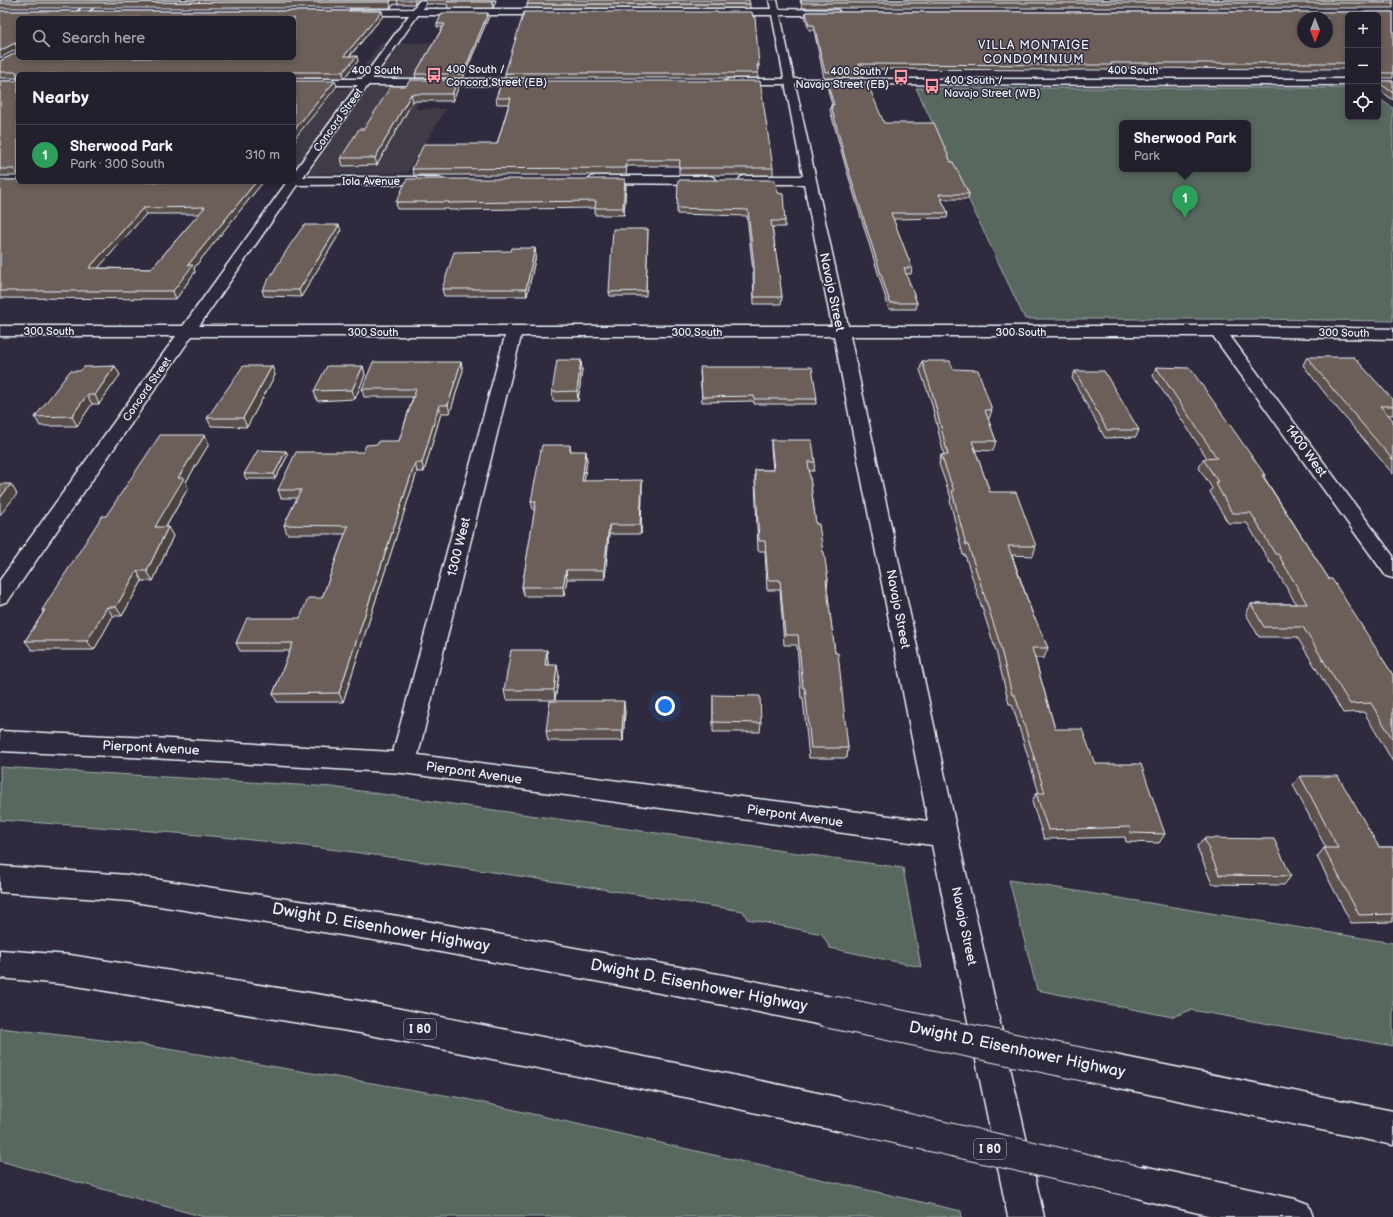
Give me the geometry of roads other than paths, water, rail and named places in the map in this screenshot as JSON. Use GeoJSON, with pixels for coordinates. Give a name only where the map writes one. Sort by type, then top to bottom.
{"type":"FeatureCollection","features":[{"type":"Feature","properties":{"kind":"main road"},"geometry":{"type":"LineString","coordinates":[[75,16],[100,0]]}},
{"type":"Feature","properties":{"kind":"main road","name":"Concord Street"},"geometry":{"type":"LineString","coordinates":[[296,178],[424,0]]}},
{"type":"Feature","properties":{"kind":"main road","name":"Navajo Street"},"geometry":{"type":"LineString","coordinates":[[773,0],[944,835],[1026,1217]]}},
{"type":"Feature","properties":{"kind":"main road"},"geometry":{"type":"LineString","coordinates":[[63,12],[97,12]]}},
{"type":"Feature","properties":{"kind":"main road"},"geometry":{"type":"LineString","coordinates":[[346,12],[846,12]]}},
{"type":"Feature","properties":{"kind":"main road","name":"400 South"},"geometry":{"type":"LineString","coordinates":[[296,82],[544,82]]}},
{"type":"Feature","properties":{"kind":"main road","name":"400 South"},"geometry":{"type":"LineString","coordinates":[[718,82],[1345,82]]}},
{"type":"Feature","properties":{"kind":"main road","name":"Iola Avenue"},"geometry":{"type":"LineString","coordinates":[[296,181],[453,180]]}},
{"type":"Feature","properties":{"kind":"main road"},"geometry":{"type":"LineString","coordinates":[[581,180],[809,180]]}},
{"type":"Feature","properties":{"kind":"main road","name":"Concord Street"},"geometry":{"type":"LineString","coordinates":[[0,596],[292,184]]}},
{"type":"Feature","properties":{"kind":"main road","name":"300 South"},"geometry":{"type":"LineString","coordinates":[[0,331],[1218,331],[1393,334]]}},
{"type":"Feature","properties":{"kind":"main road","name":"1400 West"},"geometry":{"type":"LineString","coordinates":[[1218,331],[1393,571]]}},
{"type":"Feature","properties":{"kind":"main road","name":"1300 West"},"geometry":{"type":"LineString","coordinates":[[403,763],[514,332]]}},
{"type":"Feature","properties":{"kind":"main road","name":"Pierpont Avenue"},"geometry":{"type":"LineString","coordinates":[[0,741],[403,763],[944,835]]}},
{"type":"Feature","properties":{"kind":"main road","name":"Dwight D. Eisenhower Highway"},"geometry":{"type":"LineString","coordinates":[[0,879],[128,888],[398,930],[729,991],[1393,1128]]}},
{"type":"Feature","properties":{"kind":"main road","name":"I 80"},"geometry":{"type":"LineString","coordinates":[[0,964],[70,970],[360,1016],[837,1114],[1295,1217]]}},
{"type":"Feature","properties":{"kind":"place","name":"400 South / Concord Street (EB)"},"geometry":{"type":"Point","coordinates":[434,75]}},
{"type":"Feature","properties":{"kind":"place","name":"400 South / Navajo Street (EB)"},"geometry":{"type":"Point","coordinates":[901,77]}},
{"type":"Feature","properties":{"kind":"place","name":"400 South / Navajo Street (WB)"},"geometry":{"type":"Point","coordinates":[932,86]}},
{"type":"Feature","properties":{"kind":"place","name":"Sherwood Park"},"geometry":{"type":"Point","coordinates":[1185,218]}},
{"type":"Feature","properties":{"kind":"district","name":"VILLA MONTAIGE CONDOMINIUM"},"geometry":{"type":"Point","coordinates":[1034,52]}}]}
